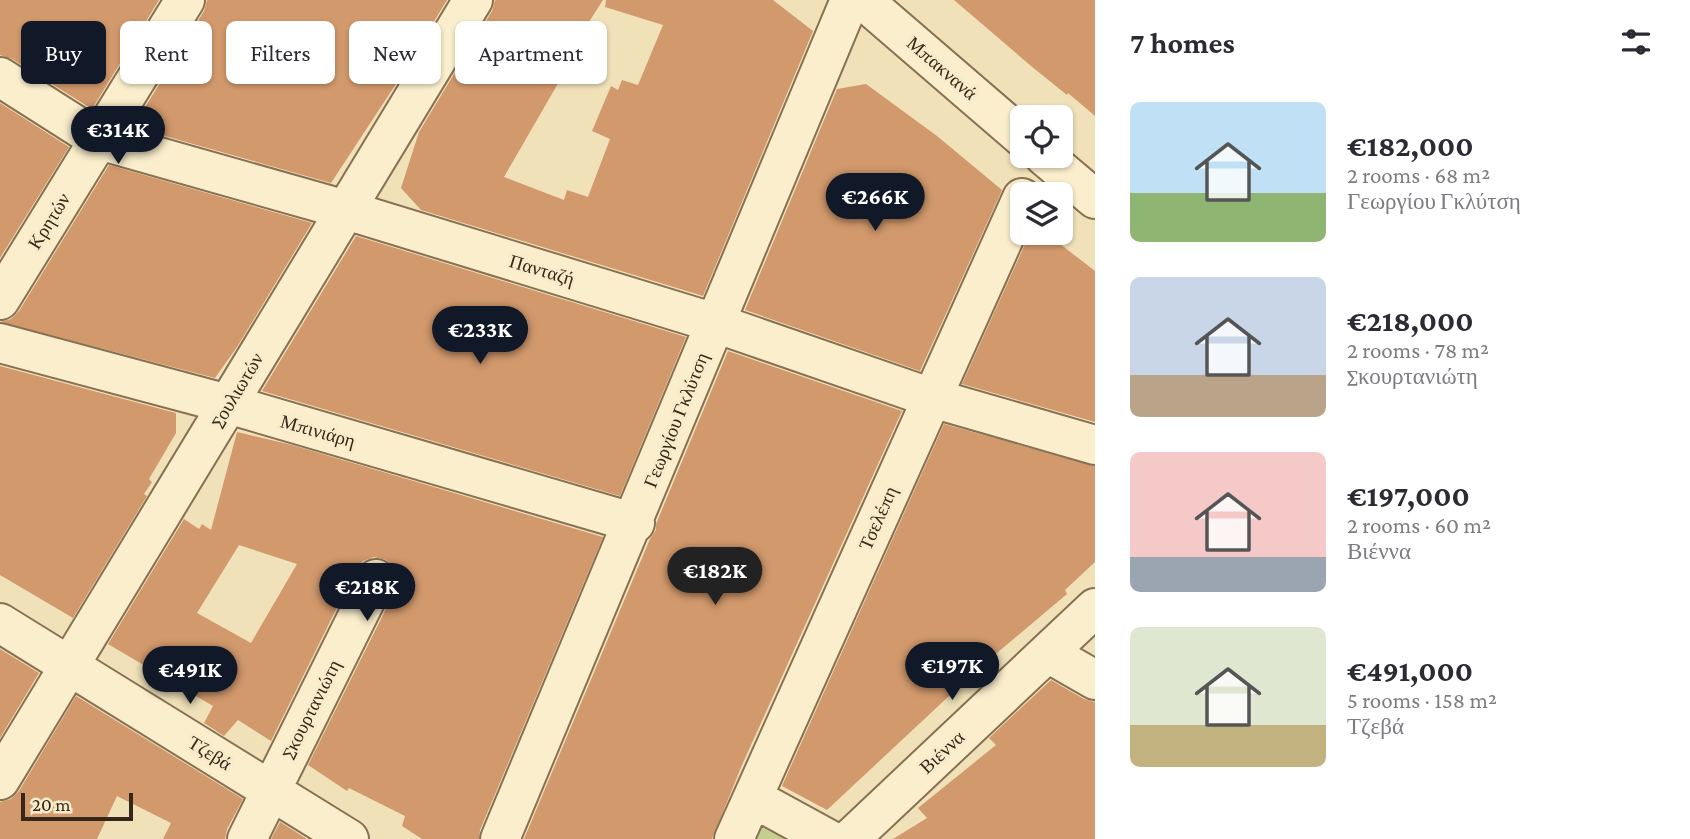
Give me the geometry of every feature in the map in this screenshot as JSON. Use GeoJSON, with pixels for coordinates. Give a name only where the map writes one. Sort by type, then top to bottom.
{"type":"FeatureCollection","features":[{"type":"Feature","properties":{"kind":"street","name":"Κρητών"},"geometry":{"type":"LineString","coordinates":[[0,300],[186,0]]}},
{"type":"Feature","properties":{"kind":"street","name":"Σουλιωτών"},"geometry":{"type":"LineString","coordinates":[[0,780],[472,0]]}},
{"type":"Feature","properties":{"kind":"street","name":"Γεωργίου Γκλύτση"},"geometry":{"type":"LineString","coordinates":[[500,839],[635,523],[850,0]]}},
{"type":"Feature","properties":{"kind":"street","name":"Μπακνανά"},"geometry":{"type":"LineString","coordinates":[[863,0],[1010,127]]}},
{"type":"Feature","properties":{"kind":"street","name":"Πανταζή"},"geometry":{"type":"LineString","coordinates":[[0,77],[99,140],[346,210],[715,323],[932,398],[1095,444]]}},
{"type":"Feature","properties":{"kind":"street"},"geometry":{"type":"LineString","coordinates":[[1057,168],[1095,199]]}},
{"type":"Feature","properties":{"kind":"street","name":"Τσελέπη"},"geometry":{"type":"LineString","coordinates":[[734,839],[1010,225]]}},
{"type":"Feature","properties":{"kind":"street","name":"Μπινιάρη"},"geometry":{"type":"LineString","coordinates":[[0,343],[228,404],[635,523]]}},
{"type":"Feature","properties":{"kind":"street","name":"Σκουρτανιώτη"},"geometry":{"type":"LineString","coordinates":[[247,839],[376,579]]}},
{"type":"Feature","properties":{"kind":"street","name":"Βιέννα"},"geometry":{"type":"LineString","coordinates":[[850,839],[1095,608]]}},
{"type":"Feature","properties":{"kind":"street","name":"Τζεβά"},"geometry":{"type":"LineString","coordinates":[[0,623],[349,839]]}},
{"type":"Feature","properties":{"kind":"street"},"geometry":{"type":"LineString","coordinates":[[1048,653],[1095,680]]}},
{"type":"Feature","properties":{"kind":"street"},"geometry":{"type":"LineString","coordinates":[[752,797],[828,839]]}},
{"type":"Feature","properties":{"kind":"green space"},"geometry":{"type":"Polygon","coordinates":[[[754,822],[791,839],[745,839],[754,822]]]}},
{"type":"Feature","properties":{"kind":"building"},"geometry":{"type":"Polygon","coordinates":[[[0,0],[159,0],[146,21],[120,21],[120,63],[92,109],[52,84],[106,84],[106,21],[21,21],[21,65],[0,55],[0,0]]]}},
{"type":"Feature","properties":{"kind":"building"},"geometry":{"type":"Polygon","coordinates":[[[207,0],[447,0],[434,21],[349,21],[349,84],[396,84],[331,183],[133,127],[159,84],[212,84],[212,21],[198,21],[207,0]]]}},
{"type":"Feature","properties":{"kind":"building"},"geometry":{"type":"Polygon","coordinates":[[[495,0],[603,0],[590,21],[486,21],[495,0]]]}},
{"type":"Feature","properties":{"kind":"building"},"geometry":{"type":"Polygon","coordinates":[[[606,0],[773,0],[813,31],[703,296],[421,210],[401,188],[419,132],[455,72],[455,84],[558,84],[504,177],[564,200],[567,190],[588,197],[610,139],[592,131],[611,86],[618,90],[622,80],[638,85],[663,25],[605,7],[606,0]]]}},
{"type":"Feature","properties":{"kind":"building"},"geometry":{"type":"Polygon","coordinates":[[[954,0],[1095,0],[1095,116],[1031,66],[954,0]]]}},
{"type":"Feature","properties":{"kind":"building"},"geometry":{"type":"Polygon","coordinates":[[[866,84],[937,136],[1002,190],[920,371],[745,310],[837,89],[866,84]]]}},
{"type":"Feature","properties":{"kind":"building"},"geometry":{"type":"Polygon","coordinates":[[[0,103],[69,147],[0,258],[0,103]]]}},
{"type":"Feature","properties":{"kind":"building"},"geometry":{"type":"Polygon","coordinates":[[[109,165],[312,223],[237,347],[215,378],[0,322],[11,319],[19,311],[109,165]]]}},
{"type":"Feature","properties":{"kind":"building"},"geometry":{"type":"Polygon","coordinates":[[[356,236],[686,337],[620,496],[262,391],[356,236]]]}},
{"type":"Feature","properties":{"kind":"building"},"geometry":{"type":"Polygon","coordinates":[[[1025,245],[1061,245],[1095,271],[1095,422],[962,384],[1025,245]]]}},
{"type":"Feature","properties":{"kind":"building"},"geometry":{"type":"Polygon","coordinates":[[[728,351],[902,411],[742,765],[712,839],[524,839],[656,530],[656,524],[728,351]]]}},
{"type":"Feature","properties":{"kind":"building"},"geometry":{"type":"Polygon","coordinates":[[[0,366],[176,413],[176,433],[149,479],[152,482],[144,494],[147,496],[73,618],[0,575],[0,366]]]}},
{"type":"Feature","properties":{"kind":"building"},"geometry":{"type":"Polygon","coordinates":[[[944,424],[1095,466],[1095,562],[1065,590],[1067,594],[979,668],[827,810],[782,786],[944,424]]]}},
{"type":"Feature","properties":{"kind":"building"},"geometry":{"type":"Polygon","coordinates":[[[237,432],[292,445],[603,537],[480,830],[479,839],[422,839],[402,826],[405,816],[349,788],[347,791],[308,765],[396,589],[398,577],[394,566],[386,560],[374,557],[363,561],[356,569],[271,741],[238,720],[224,736],[204,723],[213,706],[108,644],[184,519],[199,529],[202,524],[211,530],[237,432]],[[239,545],[197,613],[251,643],[297,564],[239,545]]]}},
{"type":"Feature","properties":{"kind":"building"},"geometry":{"type":"Polygon","coordinates":[[[0,649],[39,673],[0,738],[0,649]]]}},
{"type":"Feature","properties":{"kind":"building"},"geometry":{"type":"Polygon","coordinates":[[[1051,680],[1084,699],[1095,702],[1095,839],[893,839],[927,818],[918,808],[996,745],[989,738],[1051,680]]]}},
{"type":"Feature","properties":{"kind":"building"},"geometry":{"type":"Polygon","coordinates":[[[76,696],[243,799],[227,829],[225,839],[163,839],[171,823],[117,796],[97,839],[0,839],[0,802],[11,799],[19,791],[76,696]]]}},
{"type":"Feature","properties":{"kind":"building"},"geometry":{"type":"Polygon","coordinates":[[[280,822],[307,839],[271,839],[280,822]]]}}]}
